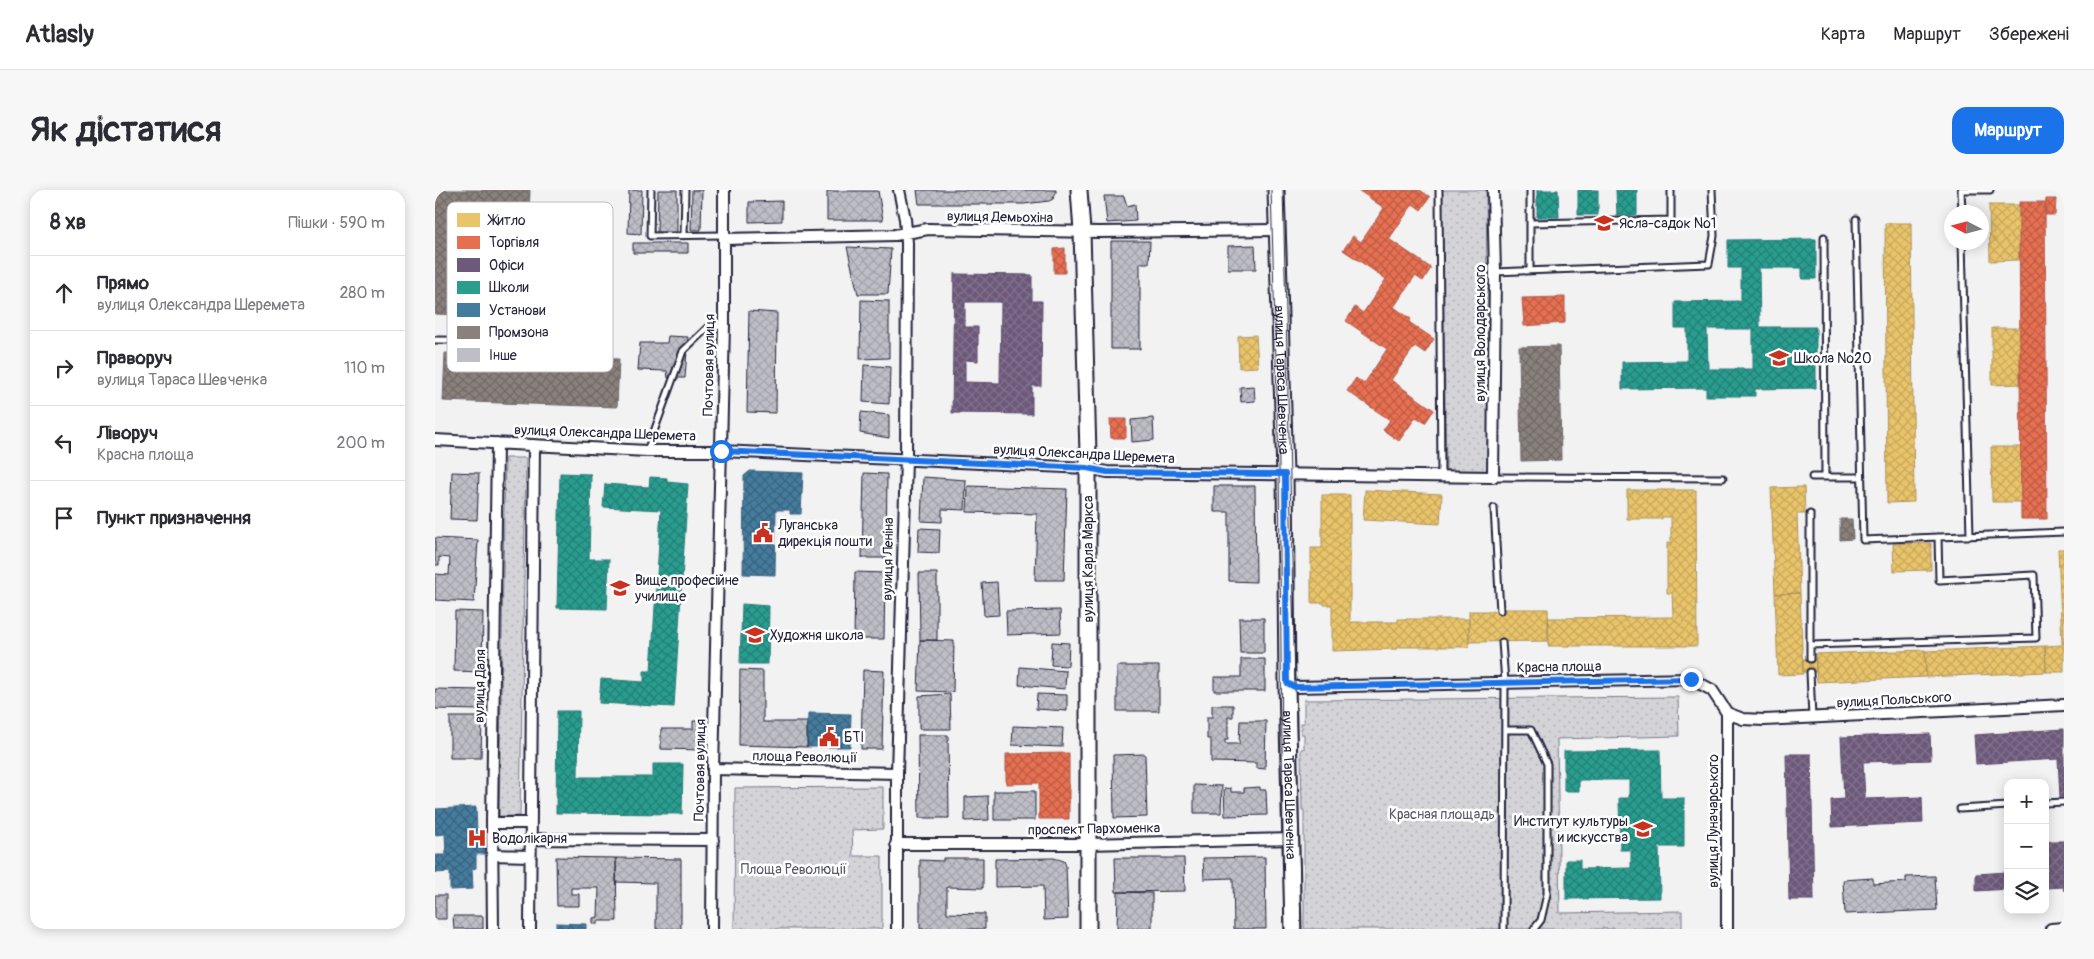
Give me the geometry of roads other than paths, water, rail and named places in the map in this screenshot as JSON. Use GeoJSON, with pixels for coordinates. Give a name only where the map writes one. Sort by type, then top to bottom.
{"type":"FeatureCollection","features":[{"type":"Feature","properties":{"kind":"main road","name":"вулиця Карла Маркса"},"geometry":{"type":"LineString","coordinates":[[1079,190],[1082,231],[1087,468],[1088,929]]}},
{"type":"Feature","properties":{"kind":"main road","name":"вулиця Тараса Шевченка"},"geometry":{"type":"LineString","coordinates":[[1276,190],[1285,474],[1287,683],[1293,929]]}},
{"type":"Feature","properties":{"kind":"street","name":"Почтовая вулиця"},"geometry":{"type":"LineString","coordinates":[[712,929],[713,769],[724,326],[724,190]]}},
{"type":"Feature","properties":{"kind":"street","name":"вулиця Леніна"},"geometry":{"type":"LineString","coordinates":[[897,929],[897,773],[906,459],[907,233],[899,190]]}},
{"type":"Feature","properties":{"kind":"street","name":"вулиця Володарського"},"geometry":{"type":"LineString","coordinates":[[1493,190],[1495,272],[1493,477]]}},
{"type":"Feature","properties":{"kind":"street","name":"вулиця Демьохіна"},"geometry":{"type":"LineString","coordinates":[[724,237],[907,233],[928,229],[1082,231],[1277,230]]}},
{"type":"Feature","properties":{"kind":"street","name":"вулиця Олександра Шеремета"},"geometry":{"type":"LineString","coordinates":[[435,440],[647,451],[721,451],[906,459],[1087,468],[1107,472],[1441,478],[1493,477]]}},
{"type":"Feature","properties":{"kind":"street","name":"вулиця Даля"},"geometry":{"type":"LineString","coordinates":[[493,929],[492,823],[497,443]]}},
{"type":"Feature","properties":{"kind":"street"},"geometry":{"type":"LineString","coordinates":[[530,929],[534,444]]}},
{"type":"Feature","properties":{"kind":"street","name":"Красна площа"},"geometry":{"type":"LineString","coordinates":[[1287,683],[1295,687],[1691,679],[1712,690],[1727,713]]}},
{"type":"Feature","properties":{"kind":"street","name":"вулиця Польського"},"geometry":{"type":"LineString","coordinates":[[1727,713],[1743,719],[1812,718],[2064,705]]}},
{"type":"Feature","properties":{"kind":"street","name":"вулиця Луначарського"},"geometry":{"type":"LineString","coordinates":[[1727,713],[1727,929]]}},
{"type":"Feature","properties":{"kind":"street","name":"площа Революції"},"geometry":{"type":"LineString","coordinates":[[713,769],[897,773]]}},
{"type":"Feature","properties":{"kind":"street"},"geometry":{"type":"LineString","coordinates":[[492,823],[530,824]]}},
{"type":"Feature","properties":{"kind":"street"},"geometry":{"type":"LineString","coordinates":[[530,839],[713,840]]}},
{"type":"Feature","properties":{"kind":"street","name":"проспект Пархоменка"},"geometry":{"type":"LineString","coordinates":[[896,844],[1088,844],[1292,839]]}},
{"type":"Feature","properties":{"kind":"street"},"geometry":{"type":"LineString","coordinates":[[492,855],[530,856]]}},
{"type":"Feature","properties":{"kind":"street"},"geometry":{"type":"LineString","coordinates":[[2051,929],[2064,928]]}},
{"type":"Feature","properties":{"kind":"lane"},"geometry":{"type":"LineString","coordinates":[[651,190],[650,236],[724,237]]}},
{"type":"Feature","properties":{"kind":"lane"},"geometry":{"type":"LineString","coordinates":[[684,236],[685,190]]}},
{"type":"Feature","properties":{"kind":"lane"},"geometry":{"type":"LineString","coordinates":[[1439,190],[1441,478]]}},
{"type":"Feature","properties":{"kind":"lane"},"geometry":{"type":"LineString","coordinates":[[1530,190],[1530,270]]}},
{"type":"Feature","properties":{"kind":"lane"},"geometry":{"type":"LineString","coordinates":[[1530,223],[1671,220],[1671,190]]}},
{"type":"Feature","properties":{"kind":"lane"},"geometry":{"type":"LineString","coordinates":[[1495,272],[1709,264],[1714,236],[1713,190]]}},
{"type":"Feature","properties":{"kind":"lane"},"geometry":{"type":"LineString","coordinates":[[1961,205],[1961,190],[1990,190]]}},
{"type":"Feature","properties":{"kind":"lane"},"geometry":{"type":"LineString","coordinates":[[1857,219],[1863,540],[2064,532]]}},
{"type":"Feature","properties":{"kind":"lane"},"geometry":{"type":"LineString","coordinates":[[1824,237],[1825,477]]}},
{"type":"Feature","properties":{"kind":"lane"},"geometry":{"type":"LineString","coordinates":[[1962,250],[1970,536]]}},
{"type":"Feature","properties":{"kind":"lane"},"geometry":{"type":"LineString","coordinates":[[647,451],[683,351],[708,327],[724,326]]}},
{"type":"Feature","properties":{"kind":"lane"},"geometry":{"type":"LineString","coordinates":[[1493,477],[1723,478]]}},
{"type":"Feature","properties":{"kind":"lane"},"geometry":{"type":"LineString","coordinates":[[1813,477],[1861,477]]}},
{"type":"Feature","properties":{"kind":"lane"},"geometry":{"type":"LineString","coordinates":[[1494,508],[1500,611]]}},
{"type":"Feature","properties":{"kind":"lane"},"geometry":{"type":"LineString","coordinates":[[1810,514],[1811,659]]}},
{"type":"Feature","properties":{"kind":"lane"},"geometry":{"type":"LineString","coordinates":[[1810,645],[2036,638],[2034,575],[1939,580],[1937,537]]}},
{"type":"Feature","properties":{"kind":"lane"},"geometry":{"type":"LineString","coordinates":[[1502,642],[1505,682],[1504,929]]}},
{"type":"Feature","properties":{"kind":"lane"},"geometry":{"type":"LineString","coordinates":[[1810,672],[1812,718]]}},
{"type":"Feature","properties":{"kind":"lane"},"geometry":{"type":"LineString","coordinates":[[1505,730],[1531,730],[1547,764],[1547,894],[1541,920],[1534,929]]}},
{"type":"Feature","properties":{"kind":"lane"},"geometry":{"type":"LineString","coordinates":[[2049,803],[2064,802]]}},
{"type":"Feature","properties":{"kind":"lane"},"geometry":{"type":"LineString","coordinates":[[1960,809],[2004,806]]}},
{"type":"Feature","properties":{"kind":"tram line"},"geometry":{"type":"LineString","coordinates":[[1271,190],[1279,465],[1284,929]]}},
{"type":"Feature","properties":{"kind":"tram line"},"geometry":{"type":"LineString","coordinates":[[1283,190],[1301,929]]}},
{"type":"Feature","properties":{"kind":"place","name":"Ясла-садок №1"},"geometry":{"type":"Point","coordinates":[1604,223]}},
{"type":"Feature","properties":{"kind":"place","name":"Школа №20"},"geometry":{"type":"Point","coordinates":[1779,358]}},
{"type":"Feature","properties":{"kind":"place","name":"Луганська дирекція пошти"},"geometry":{"type":"Point","coordinates":[763,533]}},
{"type":"Feature","properties":{"kind":"place","name":"Вище професійне училище"},"geometry":{"type":"Point","coordinates":[620,588]}},
{"type":"Feature","properties":{"kind":"place","name":"Художня школа"},"geometry":{"type":"Point","coordinates":[755,635]}},
{"type":"Feature","properties":{"kind":"place","name":"БТІ"},"geometry":{"type":"Point","coordinates":[829,737]}},
{"type":"Feature","properties":{"kind":"place","name":"Институт культуры и искусства"},"geometry":{"type":"Point","coordinates":[1643,829]}},
{"type":"Feature","properties":{"kind":"place","name":"Водолікарня"},"geometry":{"type":"Point","coordinates":[477,838]}},
{"type":"Feature","properties":{"kind":"park label","name":"Красная площадь"},"geometry":{"type":"Point","coordinates":[1442,814]}},
{"type":"Feature","properties":{"kind":"park label","name":"Площа Революції"},"geometry":{"type":"Point","coordinates":[794,869]}}]}
